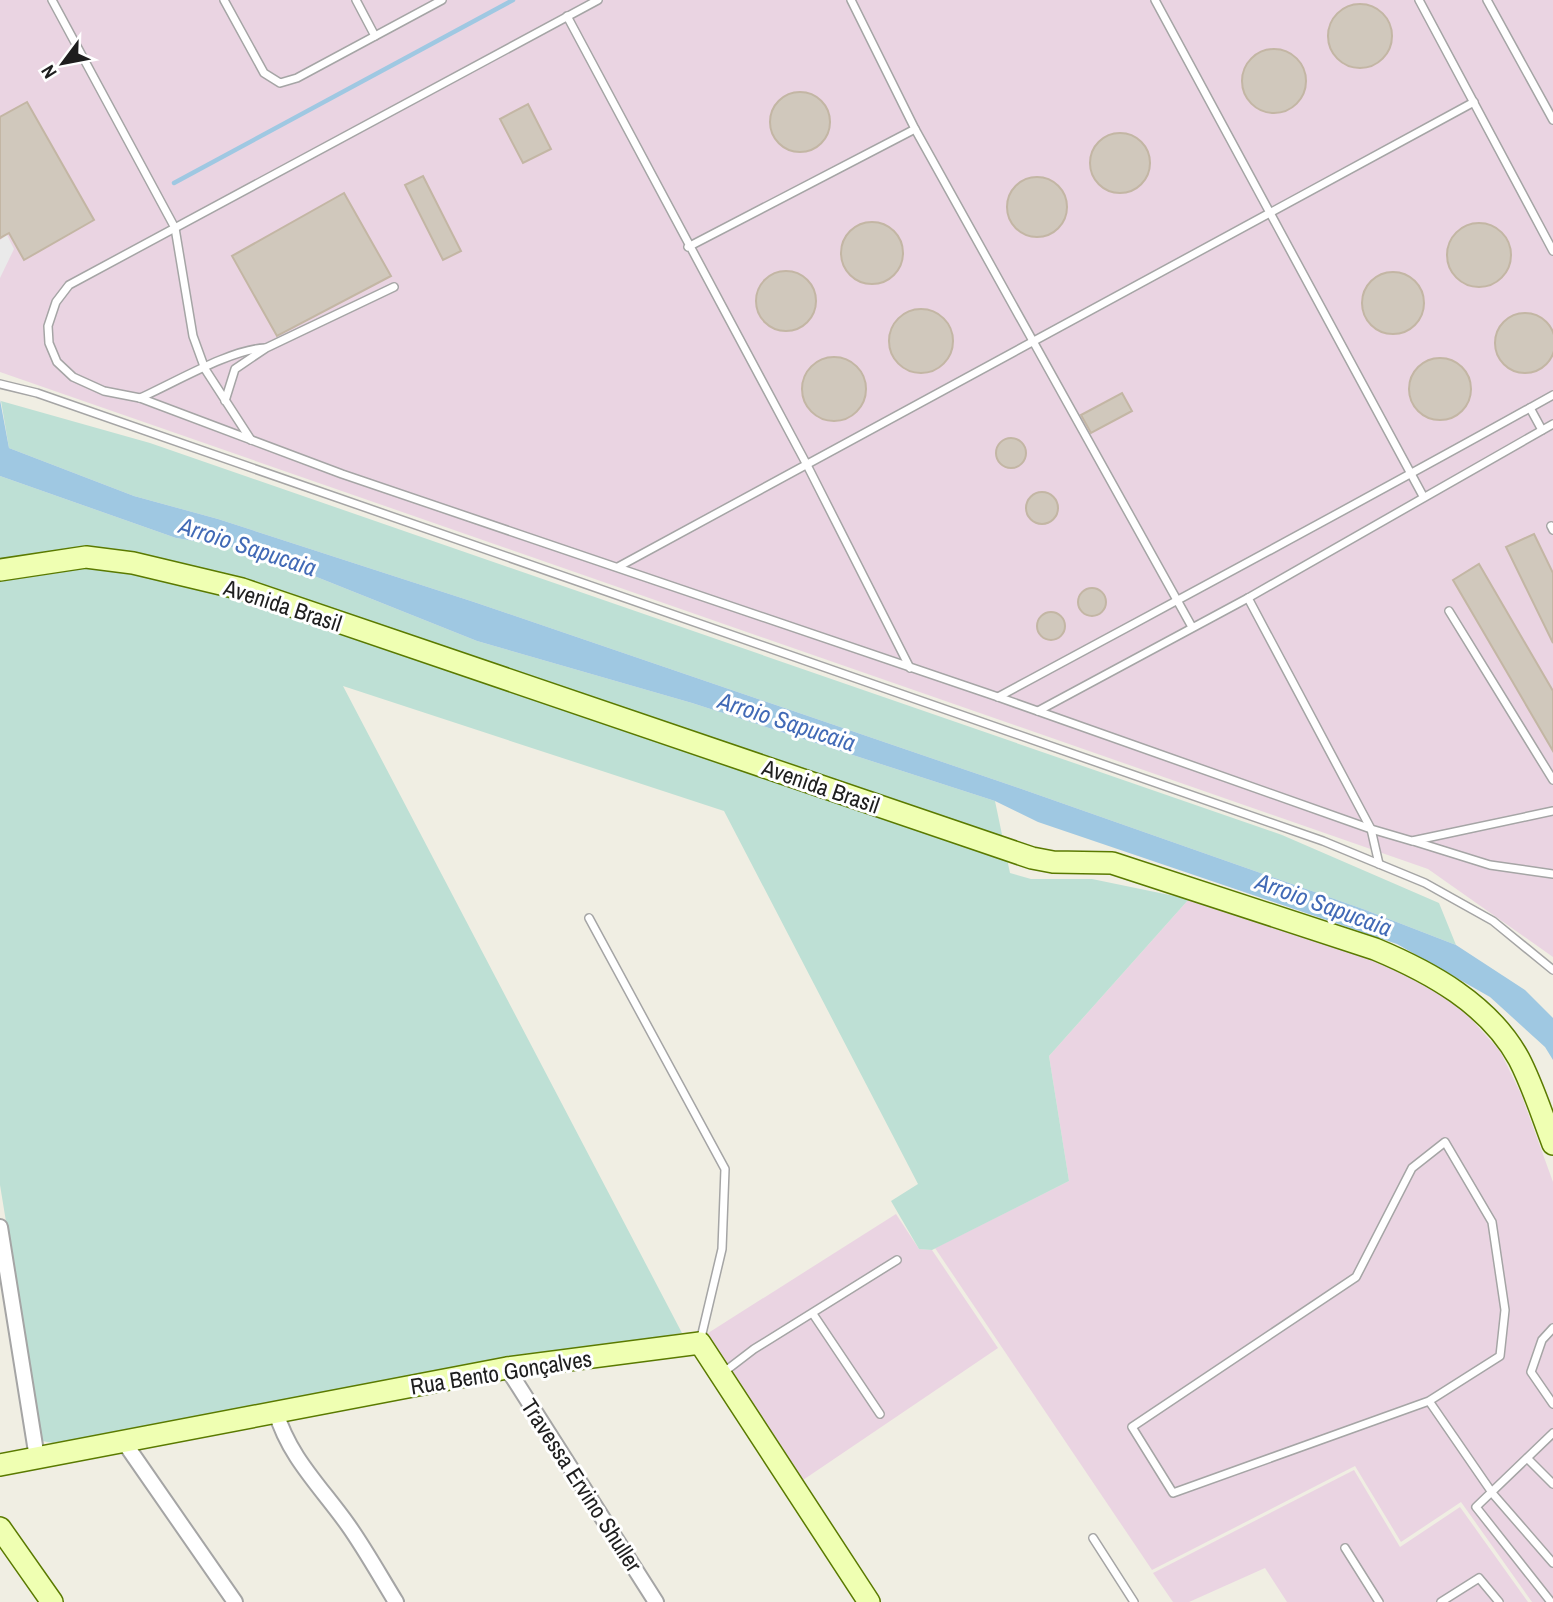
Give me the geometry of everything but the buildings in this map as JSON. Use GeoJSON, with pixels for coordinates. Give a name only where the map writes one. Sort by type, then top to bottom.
{"type":"FeatureCollection","features":[{"type":"Feature","properties":{"kind":"main road","name":"Avenida Brasil"},"geometry":{"type":"LineString","coordinates":[[0,570],[86,557],[133,563],[242,589],[1032,858],[1053,862],[1112,863],[1375,949],[1412,964],[1448,985],[1476,1007],[1500,1034],[1526,1074],[1553,1144]]}},
{"type":"Feature","properties":{"kind":"main road","name":"Rua Bento Gonçalves"},"geometry":{"type":"LineString","coordinates":[[0,1465],[507,1368],[700,1343]]}},
{"type":"Feature","properties":{"kind":"main road"},"geometry":{"type":"LineString","coordinates":[[700,1343],[869,1602]]}},
{"type":"Feature","properties":{"kind":"main road"},"geometry":{"type":"LineString","coordinates":[[0,1528],[52,1602]]}},
{"type":"Feature","properties":{"kind":"street"},"geometry":{"type":"LineString","coordinates":[[0,1227],[37,1458]]}},
{"type":"Feature","properties":{"kind":"street","name":"Travessa Ervino Shuller"},"geometry":{"type":"LineString","coordinates":[[507,1368],[656,1602]]}},
{"type":"Feature","properties":{"kind":"street"},"geometry":{"type":"LineString","coordinates":[[276,1412],[283,1437],[299,1463],[349,1527],[396,1602]]}},
{"type":"Feature","properties":{"kind":"street"},"geometry":{"type":"LineString","coordinates":[[124,1442],[235,1602]]}},
{"type":"Feature","properties":{"kind":"lane"},"geometry":{"type":"LineString","coordinates":[[52,0],[175,228],[193,336],[205,369],[252,441]]}},
{"type":"Feature","properties":{"kind":"lane"},"geometry":{"type":"LineString","coordinates":[[224,0],[264,74],[279,83],[297,78],[442,0]]}},
{"type":"Feature","properties":{"kind":"lane"},"geometry":{"type":"LineString","coordinates":[[356,0],[375,36]]}},
{"type":"Feature","properties":{"kind":"lane"},"geometry":{"type":"LineString","coordinates":[[598,0],[69,285],[56,302],[48,326],[49,343],[57,362],[73,377],[104,391],[140,398],[252,441],[524,537],[998,697],[1371,829],[1490,865],[1553,874]]}},
{"type":"Feature","properties":{"kind":"lane"},"geometry":{"type":"LineString","coordinates":[[851,0],[915,129],[1192,627]]}},
{"type":"Feature","properties":{"kind":"lane"},"geometry":{"type":"LineString","coordinates":[[1155,0],[1423,496]]}},
{"type":"Feature","properties":{"kind":"lane"},"geometry":{"type":"LineString","coordinates":[[1419,0],[1553,251]]}},
{"type":"Feature","properties":{"kind":"lane"},"geometry":{"type":"LineString","coordinates":[[1487,0],[1553,120]]}},
{"type":"Feature","properties":{"kind":"lane"},"geometry":{"type":"LineString","coordinates":[[567,16],[688,247],[807,465],[910,668]]}},
{"type":"Feature","properties":{"kind":"lane"},"geometry":{"type":"LineString","coordinates":[[618,567],[1474,102]]}},
{"type":"Feature","properties":{"kind":"lane"},"geometry":{"type":"LineString","coordinates":[[688,247],[915,129]]}},
{"type":"Feature","properties":{"kind":"lane"},"geometry":{"type":"LineString","coordinates":[[225,401],[235,369],[266,348],[394,287]]}},
{"type":"Feature","properties":{"kind":"lane"},"geometry":{"type":"LineString","coordinates":[[140,398],[249,349],[266,348]]}},
{"type":"Feature","properties":{"kind":"lane"},"geometry":{"type":"LineString","coordinates":[[0,384],[345,498],[1323,841],[1425,883],[1493,921],[1553,970]]}},
{"type":"Feature","properties":{"kind":"lane"},"geometry":{"type":"LineString","coordinates":[[998,697],[1304,535],[1410,472],[1553,395]]}},
{"type":"Feature","properties":{"kind":"lane"},"geometry":{"type":"LineString","coordinates":[[1530,408],[1542,430]]}},
{"type":"Feature","properties":{"kind":"lane"},"geometry":{"type":"LineString","coordinates":[[1038,711],[1248,598],[1553,424]]}},
{"type":"Feature","properties":{"kind":"lane"},"geometry":{"type":"LineString","coordinates":[[1248,598],[1371,829],[1379,864]]}},
{"type":"Feature","properties":{"kind":"lane"},"geometry":{"type":"LineString","coordinates":[[1449,611],[1553,780]]}},
{"type":"Feature","properties":{"kind":"lane"},"geometry":{"type":"LineString","coordinates":[[1412,841],[1553,811]]}},
{"type":"Feature","properties":{"kind":"lane"},"geometry":{"type":"LineString","coordinates":[[589,918],[725,1169],[722,1249],[700,1343]]}},
{"type":"Feature","properties":{"kind":"lane"},"geometry":{"type":"LineString","coordinates":[[1445,1142],[1492,1222],[1505,1311],[1500,1356],[1429,1401],[1173,1493],[1132,1427],[1356,1277],[1412,1168],[1445,1142]]}},
{"type":"Feature","properties":{"kind":"lane"},"geometry":{"type":"LineString","coordinates":[[720,1375],[754,1349],[897,1260]]}},
{"type":"Feature","properties":{"kind":"lane"},"geometry":{"type":"LineString","coordinates":[[813,1314],[880,1414]]}},
{"type":"Feature","properties":{"kind":"lane"},"geometry":{"type":"LineString","coordinates":[[1553,1328],[1542,1340],[1531,1372],[1553,1404]]}},
{"type":"Feature","properties":{"kind":"lane"},"geometry":{"type":"LineString","coordinates":[[1429,1401],[1493,1494],[1553,1563]]}},
{"type":"Feature","properties":{"kind":"lane"},"geometry":{"type":"LineString","coordinates":[[1551,1599],[1476,1507],[1493,1494],[1553,1433]]}},
{"type":"Feature","properties":{"kind":"lane"},"geometry":{"type":"LineString","coordinates":[[1528,1460],[1553,1484]]}},
{"type":"Feature","properties":{"kind":"lane"},"geometry":{"type":"LineString","coordinates":[[1093,1538],[1134,1602]]}},
{"type":"Feature","properties":{"kind":"lane"},"geometry":{"type":"LineString","coordinates":[[1345,1548],[1379,1602]]}},
{"type":"Feature","properties":{"kind":"lane"},"geometry":{"type":"LineString","coordinates":[[1441,1602],[1479,1578],[1499,1602]]}},
{"type":"Feature","properties":{"kind":"shaded area"},"geometry":{"type":"Polygon","coordinates":[[[0,0],[1553,0],[1553,957],[1428,869],[0,372],[0,0]]]}},
{"type":"Feature","properties":{"kind":"shaded area"},"geometry":{"type":"Polygon","coordinates":[[[7,235],[14,249],[0,278],[0,240],[7,235]]]}},
{"type":"Feature","properties":{"kind":"shaded area"},"geometry":{"type":"Polygon","coordinates":[[[1,401],[150,443],[1282,835],[1439,903],[1456,945],[1363,909],[1010,785],[474,602],[218,519],[134,496],[9,448],[1,401]]]}},
{"type":"Feature","properties":{"kind":"shaded area"},"geometry":{"type":"Polygon","coordinates":[[[0,476],[176,538],[249,550],[477,641],[692,703],[995,801],[1010,873],[1031,879],[1092,879],[1189,899],[1049,1056],[1069,1181],[932,1250],[919,1249],[891,1201],[918,1184],[724,811],[343,686],[682,1333],[53,1443],[42,1441],[0,1185],[0,476]]]}},
{"type":"Feature","properties":{"kind":"shaded area"},"geometry":{"type":"Polygon","coordinates":[[[1189,899],[1350,951],[1408,974],[1453,999],[1500,1051],[1521,1094],[1553,1182],[1553,1602],[1532,1602],[1461,1502],[1401,1542],[1355,1466],[1152,1570],[935,1248],[1069,1181],[1049,1056],[1189,899]]]}},
{"type":"Feature","properties":{"kind":"shaded area"},"geometry":{"type":"Polygon","coordinates":[[[896,1214],[919,1249],[932,1250],[998,1348],[803,1480],[705,1335],[896,1214]]]}},
{"type":"Feature","properties":{"kind":"shaded area"},"geometry":{"type":"Polygon","coordinates":[[[1354,1470],[1400,1547],[1460,1507],[1528,1602],[1287,1602],[1265,1568],[1189,1602],[1173,1602],[1153,1573],[1354,1470]]]}},
{"type":"Feature","properties":{"kind":"water","name":"Arroio Sapucaia"},"geometry":{"type":"Polygon","coordinates":[[[0,400],[9,448],[134,496],[218,519],[474,602],[1010,785],[1363,909],[1456,945],[1525,990],[1553,1018],[1553,1060],[1545,1047],[1490,997],[1397,944],[1038,822],[995,801],[692,703],[477,641],[249,550],[176,538],[0,476],[0,400]]]}},
{"type":"Feature","properties":{"kind":"waterway"},"geometry":{"type":"LineString","coordinates":[[174,183],[513,0]]}}]}
